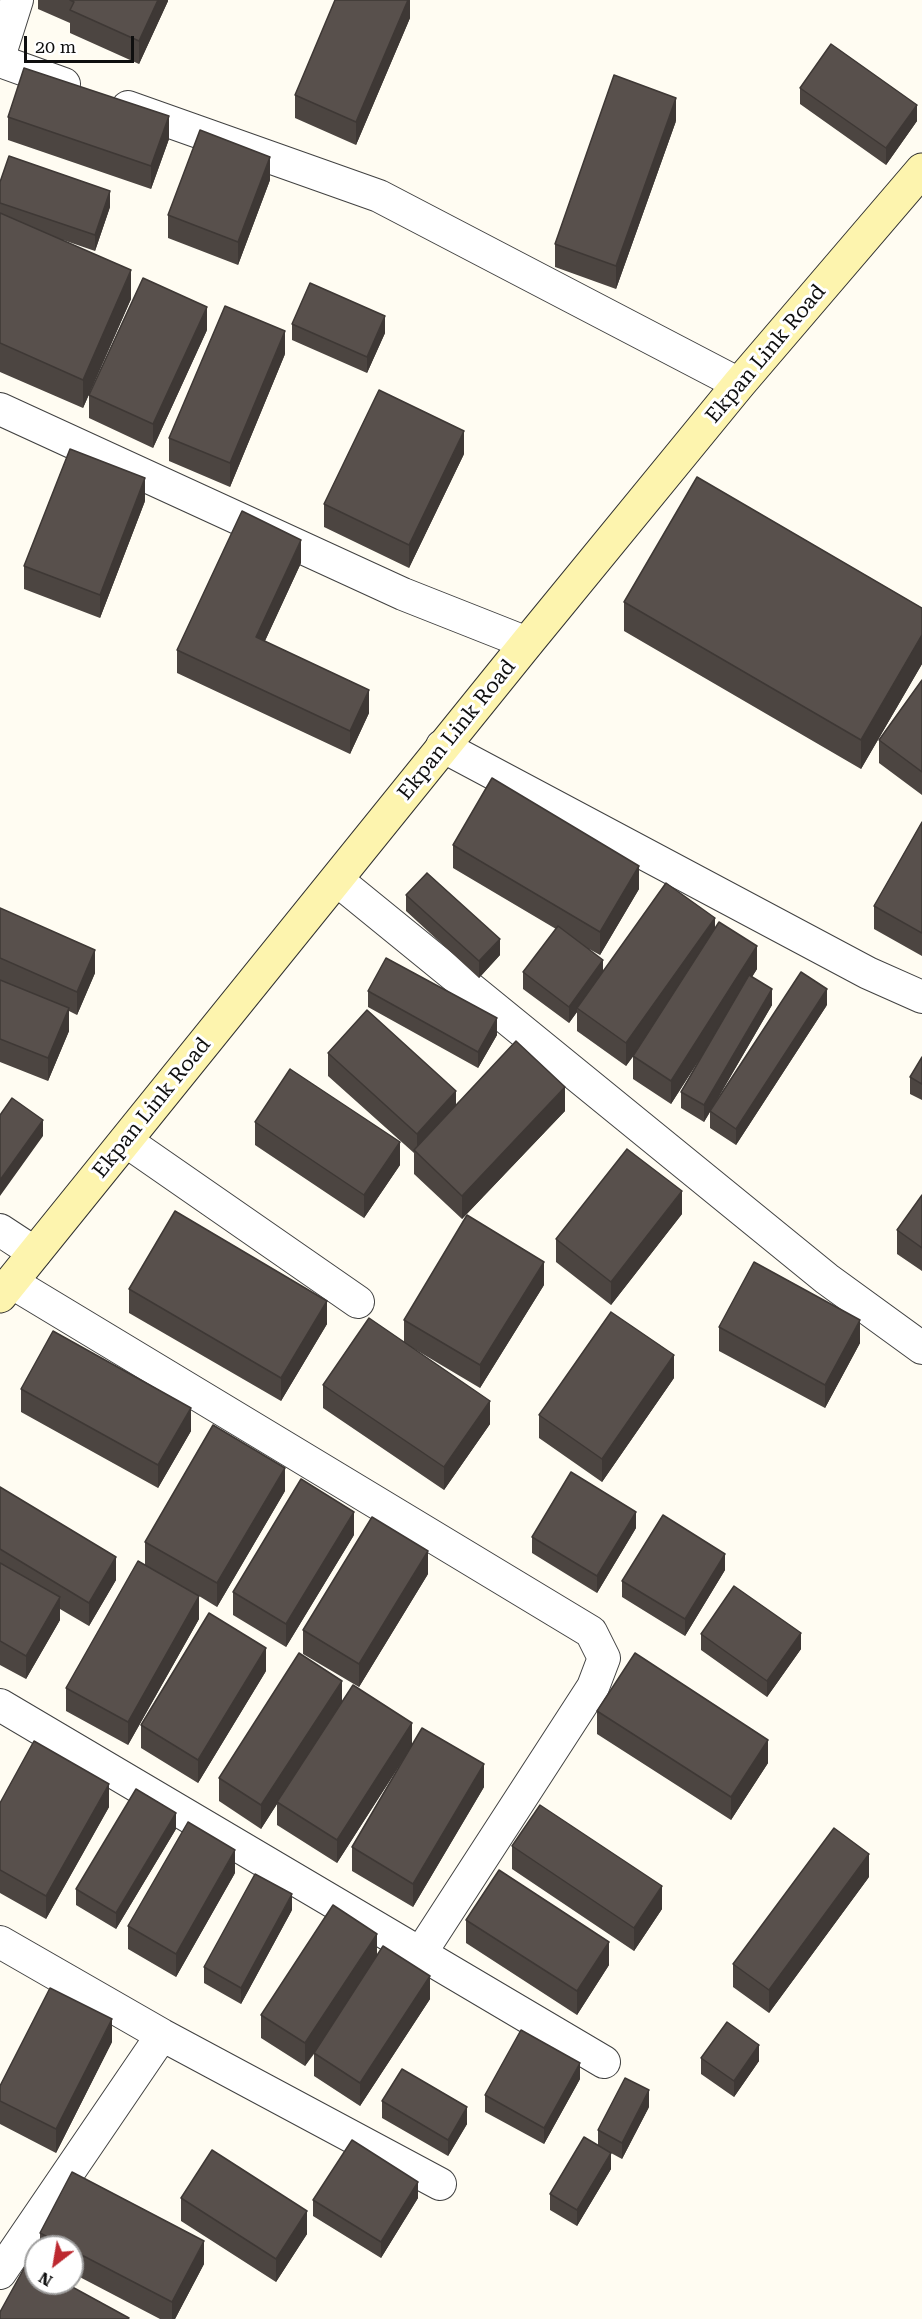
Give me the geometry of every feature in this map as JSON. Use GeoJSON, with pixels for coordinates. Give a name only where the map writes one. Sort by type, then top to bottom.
{"type":"FeatureCollection","features":[{"type":"Feature","properties":{"kind":"street"},"geometry":{"type":"LineString","coordinates":[[0,54],[17,0]]}},
{"type":"Feature","properties":{"kind":"street"},"geometry":{"type":"LineString","coordinates":[[0,62],[379,196],[739,384]]}},
{"type":"Feature","properties":{"kind":"street","name":"Ekpan Link Road"},"geometry":{"type":"LineString","coordinates":[[6,1289],[337,880],[442,746],[739,384],[922,170]]}},
{"type":"Feature","properties":{"kind":"street"},"geometry":{"type":"LineString","coordinates":[[0,409],[403,594],[527,643]]}},
{"type":"Feature","properties":{"kind":"street"},"geometry":{"type":"LineString","coordinates":[[442,746],[858,967],[922,997]]}},
{"type":"Feature","properties":{"kind":"street"},"geometry":{"type":"LineString","coordinates":[[337,880],[827,1279],[922,1348]]}},
{"type":"Feature","properties":{"kind":"street"},"geometry":{"type":"LineString","coordinates":[[126,1141],[358,1302]]}},
{"type":"Feature","properties":{"kind":"street"},"geometry":{"type":"LineString","coordinates":[[0,1230],[35,1253]]}},
{"type":"Feature","properties":{"kind":"street"},"geometry":{"type":"LineString","coordinates":[[6,1289],[591,1632],[604,1658],[593,1686],[420,1954]]}},
{"type":"Feature","properties":{"kind":"street"},"geometry":{"type":"LineString","coordinates":[[0,1705],[603,2062]]}},
{"type":"Feature","properties":{"kind":"street"},"geometry":{"type":"LineString","coordinates":[[0,1942],[162,2035],[440,2184]]}},
{"type":"Feature","properties":{"kind":"street"},"geometry":{"type":"LineString","coordinates":[[0,2273],[162,2035]]}},
{"type":"Feature","properties":{"kind":"building"},"geometry":{"type":"Polygon","coordinates":[[[70,0],[158,0],[139,41],[70,10],[74,2],[70,0]]]}},
{"type":"Feature","properties":{"kind":"building"},"geometry":{"type":"Polygon","coordinates":[[[335,0],[408,0],[356,122],[295,95],[335,0]]]}},
{"type":"Feature","properties":{"kind":"building"},"geometry":{"type":"Polygon","coordinates":[[[831,44],[917,105],[886,148],[800,88],[831,44]]]}},
{"type":"Feature","properties":{"kind":"building"},"geometry":{"type":"Polygon","coordinates":[[[24,68],[169,116],[151,166],[8,117],[24,68]]]}},
{"type":"Feature","properties":{"kind":"building"},"geometry":{"type":"Polygon","coordinates":[[[614,75],[676,98],[616,266],[555,244],[614,75]]]}},
{"type":"Feature","properties":{"kind":"building"},"geometry":{"type":"Polygon","coordinates":[[[200,130],[270,157],[238,242],[168,215],[200,130]]]}},
{"type":"Feature","properties":{"kind":"building"},"geometry":{"type":"Polygon","coordinates":[[[9,156],[110,191],[95,235],[0,203],[0,182],[9,156]]]}},
{"type":"Feature","properties":{"kind":"building"},"geometry":{"type":"Polygon","coordinates":[[[0,213],[131,270],[83,380],[0,343],[0,213]]]}},
{"type":"Feature","properties":{"kind":"building"},"geometry":{"type":"Polygon","coordinates":[[[143,278],[207,307],[153,424],[89,395],[143,278]]]}},
{"type":"Feature","properties":{"kind":"building"},"geometry":{"type":"Polygon","coordinates":[[[310,283],[385,316],[367,357],[292,324],[310,283]]]}},
{"type":"Feature","properties":{"kind":"building"},"geometry":{"type":"Polygon","coordinates":[[[225,306],[285,331],[230,463],[169,438],[225,306]]]}},
{"type":"Feature","properties":{"kind":"building"},"geometry":{"type":"Polygon","coordinates":[[[379,390],[464,431],[409,545],[324,504],[379,390]]]}},
{"type":"Feature","properties":{"kind":"building"},"geometry":{"type":"Polygon","coordinates":[[[70,449],[145,478],[100,595],[24,566],[70,449]]]}},
{"type":"Feature","properties":{"kind":"building"},"geometry":{"type":"Polygon","coordinates":[[[697,477],[922,608],[922,635],[861,740],[624,602],[697,477]]]}},
{"type":"Feature","properties":{"kind":"building"},"geometry":{"type":"Polygon","coordinates":[[[242,511],[301,540],[256,637],[369,690],[350,731],[177,650],[242,511]]]}},
{"type":"Feature","properties":{"kind":"building"},"geometry":{"type":"Polygon","coordinates":[[[922,680],[922,772],[879,740],[922,680]]]}},
{"type":"Feature","properties":{"kind":"building"},"geometry":{"type":"Polygon","coordinates":[[[492,778],[639,866],[600,932],[453,845],[492,778]]]}},
{"type":"Feature","properties":{"kind":"building"},"geometry":{"type":"Polygon","coordinates":[[[922,822],[922,933],[874,906],[922,822]]]}},
{"type":"Feature","properties":{"kind":"building"},"geometry":{"type":"Polygon","coordinates":[[[427,873],[500,939],[479,961],[406,895],[427,873]]]}},
{"type":"Feature","properties":{"kind":"building"},"geometry":{"type":"Polygon","coordinates":[[[666,883],[715,918],[626,1043],[577,1008],[666,883]]]}},
{"type":"Feature","properties":{"kind":"building"},"geometry":{"type":"Polygon","coordinates":[[[0,908],[95,950],[77,992],[0,958],[0,908]]]}},
{"type":"Feature","properties":{"kind":"building"},"geometry":{"type":"Polygon","coordinates":[[[719,922],[757,946],[671,1081],[633,1056],[719,922]]]}},
{"type":"Feature","properties":{"kind":"building"},"geometry":{"type":"Polygon","coordinates":[[[558,926],[603,960],[569,1007],[523,972],[558,926]]]}},
{"type":"Feature","properties":{"kind":"building"},"geometry":{"type":"Polygon","coordinates":[[[386,958],[497,1018],[478,1052],[368,991],[386,958]]]}},
{"type":"Feature","properties":{"kind":"building"},"geometry":{"type":"Polygon","coordinates":[[[801,972],[827,989],[736,1129],[710,1111],[801,972]]]}},
{"type":"Feature","properties":{"kind":"building"},"geometry":{"type":"Polygon","coordinates":[[[749,975],[772,989],[704,1105],[681,1092],[749,975]]]}},
{"type":"Feature","properties":{"kind":"building"},"geometry":{"type":"Polygon","coordinates":[[[0,980],[69,1008],[48,1058],[0,1039],[0,980]]]}},
{"type":"Feature","properties":{"kind":"building"},"geometry":{"type":"Polygon","coordinates":[[[367,1010],[456,1091],[417,1134],[328,1053],[367,1010]]]}},
{"type":"Feature","properties":{"kind":"building"},"geometry":{"type":"Polygon","coordinates":[[[516,1041],[565,1087],[462,1196],[414,1150],[516,1041]]]}},
{"type":"Feature","properties":{"kind":"building"},"geometry":{"type":"Polygon","coordinates":[[[922,1057],[922,1084],[910,1077],[922,1057]]]}},
{"type":"Feature","properties":{"kind":"building"},"geometry":{"type":"Polygon","coordinates":[[[290,1069],[400,1142],[364,1195],[255,1122],[290,1069]]]}},
{"type":"Feature","properties":{"kind":"building"},"geometry":{"type":"Polygon","coordinates":[[[12,1098],[43,1120],[0,1180],[0,1115],[12,1098]]]}},
{"type":"Feature","properties":{"kind":"building"},"geometry":{"type":"Polygon","coordinates":[[[627,1149],[682,1191],[611,1282],[556,1239],[627,1149]]]}},
{"type":"Feature","properties":{"kind":"building"},"geometry":{"type":"Polygon","coordinates":[[[922,1195],[922,1248],[897,1230],[922,1195]]]}},
{"type":"Feature","properties":{"kind":"building"},"geometry":{"type":"Polygon","coordinates":[[[175,1211],[327,1301],[281,1378],[129,1289],[175,1211]]]}},
{"type":"Feature","properties":{"kind":"building"},"geometry":{"type":"Polygon","coordinates":[[[467,1215],[544,1262],[480,1365],[404,1320],[467,1215]]]}},
{"type":"Feature","properties":{"kind":"building"},"geometry":{"type":"Polygon","coordinates":[[[754,1262],[860,1320],[825,1385],[719,1327],[754,1262]]]}},
{"type":"Feature","properties":{"kind":"building"},"geometry":{"type":"Polygon","coordinates":[[[611,1312],[674,1355],[602,1459],[539,1415],[611,1312]]]}},
{"type":"Feature","properties":{"kind":"building"},"geometry":{"type":"Polygon","coordinates":[[[369,1318],[490,1401],[444,1467],[323,1385],[369,1318]]]}},
{"type":"Feature","properties":{"kind":"building"},"geometry":{"type":"Polygon","coordinates":[[[53,1331],[191,1408],[158,1465],[21,1389],[53,1331]]]}},
{"type":"Feature","properties":{"kind":"building"},"geometry":{"type":"Polygon","coordinates":[[[213,1425],[285,1468],[217,1583],[145,1542],[213,1425]]]}},
{"type":"Feature","properties":{"kind":"building"},"geometry":{"type":"Polygon","coordinates":[[[571,1472],[636,1512],[597,1576],[532,1537],[571,1472]]]}},
{"type":"Feature","properties":{"kind":"building"},"geometry":{"type":"Polygon","coordinates":[[[301,1479],[354,1512],[286,1624],[233,1592],[301,1479]]]}},
{"type":"Feature","properties":{"kind":"building"},"geometry":{"type":"Polygon","coordinates":[[[0,1487],[116,1557],[89,1603],[0,1549],[0,1487]]]}},
{"type":"Feature","properties":{"kind":"building"},"geometry":{"type":"Polygon","coordinates":[[[663,1515],[725,1554],[685,1619],[622,1581],[663,1515]]]}},
{"type":"Feature","properties":{"kind":"building"},"geometry":{"type":"Polygon","coordinates":[[[372,1517],[428,1551],[359,1664],[303,1630],[372,1517]]]}},
{"type":"Feature","properties":{"kind":"building"},"geometry":{"type":"Polygon","coordinates":[[[138,1561],[199,1596],[128,1722],[66,1688],[138,1561]]]}},
{"type":"Feature","properties":{"kind":"building"},"geometry":{"type":"Polygon","coordinates":[[[0,1563],[60,1597],[26,1656],[0,1641],[0,1563]]]}},
{"type":"Feature","properties":{"kind":"building"},"geometry":{"type":"Polygon","coordinates":[[[734,1586],[801,1633],[767,1681],[701,1634],[734,1586]]]}},
{"type":"Feature","properties":{"kind":"building"},"geometry":{"type":"Polygon","coordinates":[[[209,1613],[266,1648],[198,1760],[141,1725],[209,1613]]]}},
{"type":"Feature","properties":{"kind":"building"},"geometry":{"type":"Polygon","coordinates":[[[299,1653],[342,1681],[261,1805],[219,1778],[299,1653]]]}},
{"type":"Feature","properties":{"kind":"building"},"geometry":{"type":"Polygon","coordinates":[[[635,1653],[768,1740],[731,1797],[597,1711],[635,1653]]]}},
{"type":"Feature","properties":{"kind":"building"},"geometry":{"type":"Polygon","coordinates":[[[353,1685],[412,1723],[337,1840],[277,1802],[353,1685]]]}},
{"type":"Feature","properties":{"kind":"building"},"geometry":{"type":"Polygon","coordinates":[[[422,1728],[484,1764],[413,1884],[352,1847],[422,1728]]]}},
{"type":"Feature","properties":{"kind":"building"},"geometry":{"type":"Polygon","coordinates":[[[34,1741],[109,1784],[46,1896],[0,1870],[0,1803],[34,1741]]]}},
{"type":"Feature","properties":{"kind":"building"},"geometry":{"type":"Polygon","coordinates":[[[136,1789],[176,1813],[116,1913],[76,1889],[136,1789]]]}},
{"type":"Feature","properties":{"kind":"building"},"geometry":{"type":"Polygon","coordinates":[[[540,1805],[662,1886],[634,1928],[512,1846],[540,1805]]]}},
{"type":"Feature","properties":{"kind":"building"},"geometry":{"type":"Polygon","coordinates":[[[188,1822],[235,1850],[176,1954],[128,1926],[188,1822]]]}},
{"type":"Feature","properties":{"kind":"building"},"geometry":{"type":"Polygon","coordinates":[[[834,1828],[869,1854],[769,1990],[733,1964],[834,1828]]]}},
{"type":"Feature","properties":{"kind":"building"},"geometry":{"type":"Polygon","coordinates":[[[499,1870],[609,1942],[577,1991],[466,1920],[499,1870]]]}},
{"type":"Feature","properties":{"kind":"building"},"geometry":{"type":"Polygon","coordinates":[[[255,1874],[292,1894],[241,1988],[204,1967],[255,1874]]]}},
{"type":"Feature","properties":{"kind":"building"},"geometry":{"type":"Polygon","coordinates":[[[333,1905],[377,1934],[305,2043],[261,2015],[333,1905]]]}},
{"type":"Feature","properties":{"kind":"building"},"geometry":{"type":"Polygon","coordinates":[[[383,1946],[430,1976],[360,2083],[314,2053],[383,1946]]]}},
{"type":"Feature","properties":{"kind":"building"},"geometry":{"type":"Polygon","coordinates":[[[50,1988],[112,2019],[56,2129],[0,2101],[0,2086],[50,1988]]]}},
{"type":"Feature","properties":{"kind":"building"},"geometry":{"type":"Polygon","coordinates":[[[727,2022],[759,2045],[734,2081],[701,2058],[727,2022]]]}},
{"type":"Feature","properties":{"kind":"building"},"geometry":{"type":"Polygon","coordinates":[[[521,2030],[580,2063],[544,2128],[485,2095],[521,2030]]]}},
{"type":"Feature","properties":{"kind":"building"},"geometry":{"type":"Polygon","coordinates":[[[402,2069],[467,2107],[448,2140],[382,2101],[402,2069]]]}},
{"type":"Feature","properties":{"kind":"building"},"geometry":{"type":"Polygon","coordinates":[[[625,2078],[649,2090],[622,2143],[598,2130],[625,2078]]]}},
{"type":"Feature","properties":{"kind":"building"},"geometry":{"type":"Polygon","coordinates":[[[584,2137],[611,2153],[577,2210],[550,2194],[584,2137]]]}},
{"type":"Feature","properties":{"kind":"building"},"geometry":{"type":"Polygon","coordinates":[[[352,2140],[418,2182],[381,2242],[313,2200],[352,2140]]]}},
{"type":"Feature","properties":{"kind":"building"},"geometry":{"type":"Polygon","coordinates":[[[212,2150],[307,2211],[276,2259],[181,2198],[212,2150]]]}},
{"type":"Feature","properties":{"kind":"building"},"geometry":{"type":"Polygon","coordinates":[[[72,2172],[204,2241],[172,2302],[84,2256],[84,2235],[44,2235],[40,2233],[72,2172]]]}},
{"type":"Feature","properties":{"kind":"building"},"geometry":{"type":"Polygon","coordinates":[[[24,2268],[24,2295],[84,2293],[129,2318],[0,2319],[0,2312],[24,2268]]]}}]}
